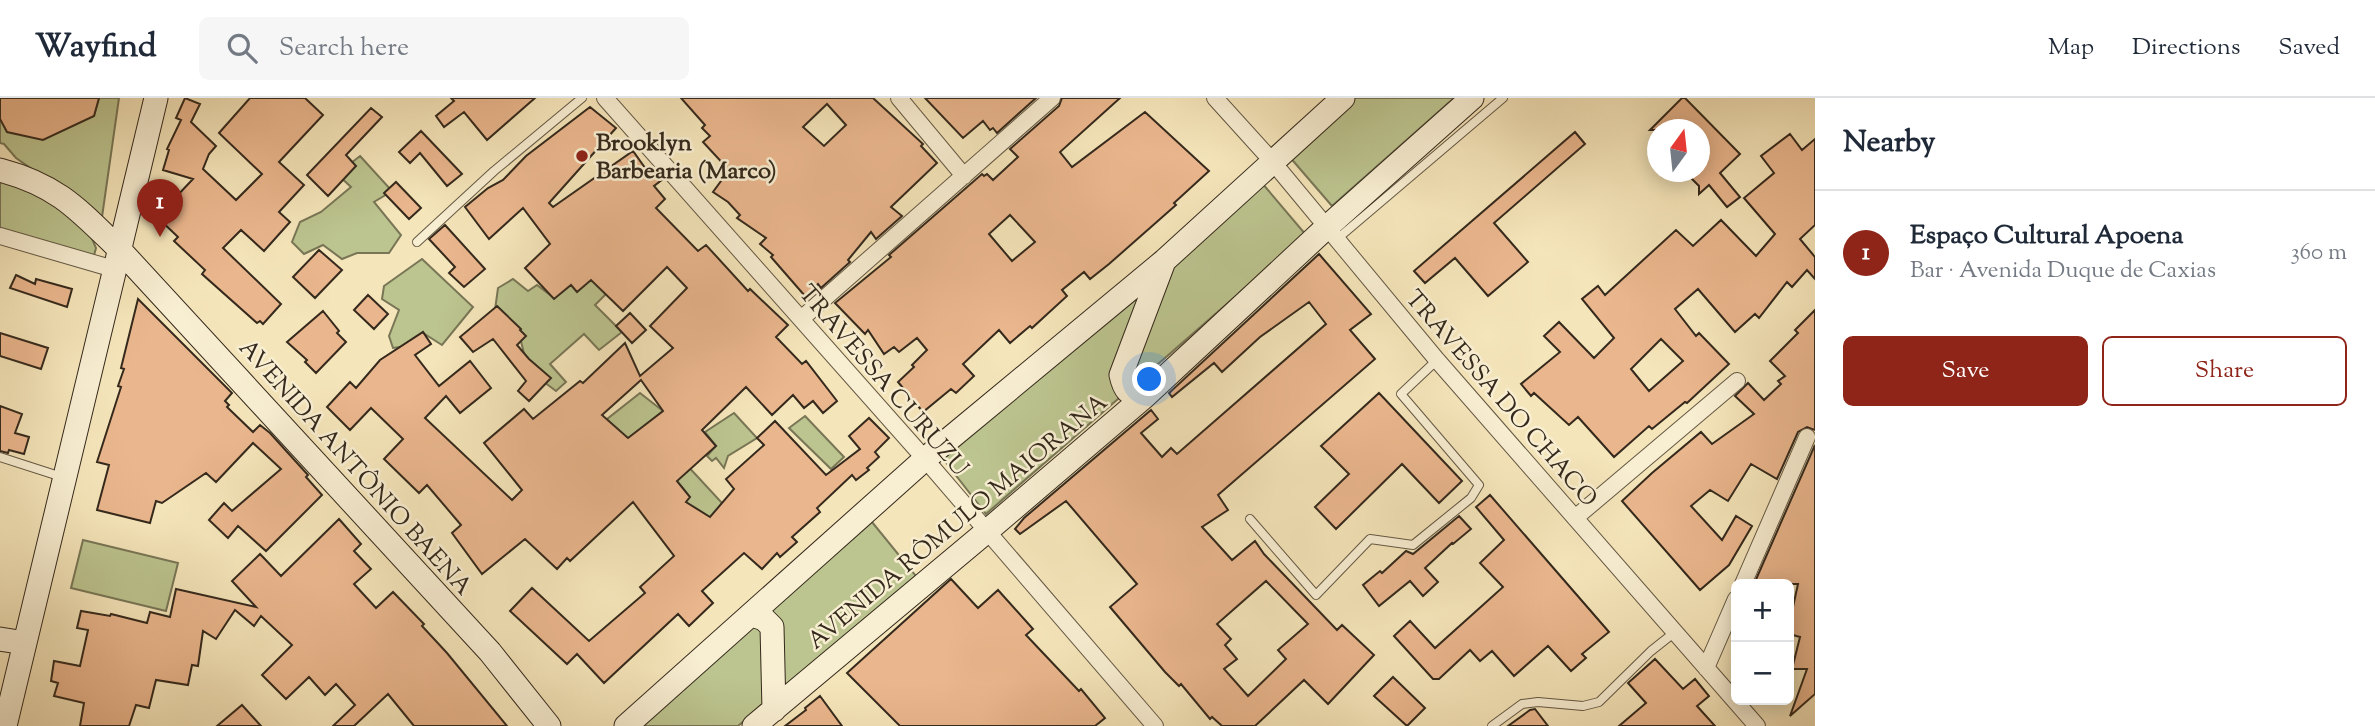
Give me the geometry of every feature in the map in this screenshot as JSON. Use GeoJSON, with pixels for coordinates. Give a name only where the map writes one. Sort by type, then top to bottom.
{"type":"FeatureCollection","features":[{"type":"Feature","properties":{"kind":"street"},"geometry":{"type":"LineString","coordinates":[[5,726],[156,98]]}},
{"type":"Feature","properties":{"kind":"street","name":"TRAVESSA CURUZU"},"geometry":{"type":"LineString","coordinates":[[605,98],[925,459],[1155,726]]}},
{"type":"Feature","properties":{"kind":"street"},"geometry":{"type":"LineString","coordinates":[[899,98],[964,176]]}},
{"type":"Feature","properties":{"kind":"street"},"geometry":{"type":"LineString","coordinates":[[801,319],[1052,98]]}},
{"type":"Feature","properties":{"kind":"street","name":"TRAVESSA DO CHACO"},"geometry":{"type":"LineString","coordinates":[[1215,98],[1272,161],[1437,360],[1758,726]]}},
{"type":"Feature","properties":{"kind":"street"},"geometry":{"type":"LineString","coordinates":[[626,726],[925,459],[1164,261],[1343,98]]}},
{"type":"Feature","properties":{"kind":"street","name":"AVENIDA RÔMULO MAIORANA"},"geometry":{"type":"LineString","coordinates":[[754,726],[986,533],[1332,233],[1472,98]]}},
{"type":"Feature","properties":{"kind":"street","name":"AVENIDA ANTÔNIO BAENA"},"geometry":{"type":"LineString","coordinates":[[0,170],[29,178],[57,192],[76,208],[117,259],[481,642],[549,726]]}},
{"type":"Feature","properties":{"kind":"street"},"geometry":{"type":"LineString","coordinates":[[0,236],[117,259]]}},
{"type":"Feature","properties":{"kind":"street"},"geometry":{"type":"LineString","coordinates":[[1144,397],[1135,397],[1124,388],[1121,375],[1164,261]]}},
{"type":"Feature","properties":{"kind":"street"},"geometry":{"type":"LineString","coordinates":[[1575,518],[1737,380]]}},
{"type":"Feature","properties":{"kind":"street"},"geometry":{"type":"LineString","coordinates":[[1745,579],[1807,437]]}},
{"type":"Feature","properties":{"kind":"street"},"geometry":{"type":"LineString","coordinates":[[1706,668],[1731,610]]}},
{"type":"Feature","properties":{"kind":"street"},"geometry":{"type":"LineString","coordinates":[[752,615],[772,627],[774,710]]}},
{"type":"Feature","properties":{"kind":"street"},"geometry":{"type":"LineString","coordinates":[[0,639],[25,643]]}},
{"type":"Feature","properties":{"kind":"lane"},"geometry":{"type":"LineString","coordinates":[[417,242],[494,171],[582,98]]}},
{"type":"Feature","properties":{"kind":"lane"},"geometry":{"type":"LineString","coordinates":[[1332,233],[1503,98]]}},
{"type":"Feature","properties":{"kind":"lane"},"geometry":{"type":"LineString","coordinates":[[1250,519],[1316,595],[1370,539],[1413,545],[1471,498],[1479,485],[1401,394],[1437,360]]}},
{"type":"Feature","properties":{"kind":"lane"},"geometry":{"type":"LineString","coordinates":[[0,457],[65,478]]}},
{"type":"Feature","properties":{"kind":"lane"},"geometry":{"type":"LineString","coordinates":[[1492,726],[1522,704],[1538,702],[1583,706],[1600,702],[1651,651],[1675,632]]}},
{"type":"Feature","properties":{"kind":"green space"},"geometry":{"type":"Polygon","coordinates":[[[99,98],[119,98],[102,217],[16,158],[0,143],[0,119],[86,118],[94,116],[99,98]]]}},
{"type":"Feature","properties":{"kind":"green space"},"geometry":{"type":"Polygon","coordinates":[[[1353,98],[1454,98],[1332,206],[1288,155],[1353,98]]]}},
{"type":"Feature","properties":{"kind":"green space"},"geometry":{"type":"Polygon","coordinates":[[[360,156],[392,191],[374,202],[401,235],[389,253],[357,253],[342,259],[323,245],[304,254],[292,242],[300,222],[321,212],[351,187],[337,174],[360,156]]]}},
{"type":"Feature","properties":{"kind":"green space"},"geometry":{"type":"Polygon","coordinates":[[[0,176],[53,198],[91,236],[96,248],[93,259],[0,231],[0,176]]]}},
{"type":"Feature","properties":{"kind":"green space"},"geometry":{"type":"Polygon","coordinates":[[[1262,183],[1306,235],[986,514],[940,455],[1262,183]]]}},
{"type":"Feature","properties":{"kind":"green space"},"geometry":{"type":"Polygon","coordinates":[[[422,259],[473,307],[442,345],[423,333],[408,346],[393,348],[389,336],[399,310],[382,299],[384,286],[422,259]]]}},
{"type":"Feature","properties":{"kind":"green space"},"geometry":{"type":"Polygon","coordinates":[[[554,278],[621,279],[595,305],[622,332],[599,350],[584,334],[550,364],[566,382],[556,391],[528,370],[518,329],[494,317],[498,288],[513,279],[528,291],[537,285],[554,298],[554,278]]]}},
{"type":"Feature","properties":{"kind":"green space"},"geometry":{"type":"Polygon","coordinates":[[[640,393],[663,411],[619,454],[597,427],[640,393]]]}},
{"type":"Feature","properties":{"kind":"green space"},"geometry":{"type":"Polygon","coordinates":[[[734,413],[757,438],[728,456],[724,468],[716,458],[712,461],[707,456],[716,446],[705,432],[734,413]]]}},
{"type":"Feature","properties":{"kind":"green space"},"geometry":{"type":"Polygon","coordinates":[[[805,416],[844,457],[831,469],[789,428],[805,416]]]}},
{"type":"Feature","properties":{"kind":"green space"},"geometry":{"type":"Polygon","coordinates":[[[684,462],[722,503],[717,520],[693,521],[671,474],[684,462]]]}},
{"type":"Feature","properties":{"kind":"green space"},"geometry":{"type":"Polygon","coordinates":[[[872,522],[916,576],[738,726],[637,726],[872,522]]]}},
{"type":"Feature","properties":{"kind":"green space"},"geometry":{"type":"Polygon","coordinates":[[[83,540],[178,563],[166,611],[71,588],[83,540]]]}},
{"type":"Feature","properties":{"kind":"building"},"geometry":{"type":"Polygon","coordinates":[[[0,98],[99,98],[94,116],[43,140],[7,132],[0,119],[0,98]]]}},
{"type":"Feature","properties":{"kind":"building"},"geometry":{"type":"Polygon","coordinates":[[[185,98],[200,104],[191,122],[216,146],[209,154],[203,169],[236,200],[262,174],[219,133],[250,98],[305,98],[323,115],[279,162],[304,185],[279,212],[290,222],[264,251],[241,230],[223,248],[281,304],[263,324],[260,321],[257,323],[202,274],[205,270],[174,241],[178,237],[157,217],[193,179],[163,170],[169,150],[167,149],[181,120],[176,118],[185,98]]]}},
{"type":"Feature","properties":{"kind":"building"},"geometry":{"type":"Polygon","coordinates":[[[451,98],[535,98],[487,140],[464,112],[444,127],[436,116],[454,101],[451,98]]]}},
{"type":"Feature","properties":{"kind":"building"},"geometry":{"type":"Polygon","coordinates":[[[681,98],[873,98],[923,144],[921,146],[937,163],[891,207],[902,216],[876,239],[871,232],[848,260],[850,262],[821,288],[818,284],[805,296],[771,257],[773,255],[760,244],[766,238],[737,218],[740,215],[728,202],[713,192],[729,170],[703,142],[710,136],[702,128],[705,125],[681,98]],[[827,104],[803,127],[824,146],[846,125],[827,104]]]}},
{"type":"Feature","properties":{"kind":"building"},"geometry":{"type":"Polygon","coordinates":[[[925,98],[1036,98],[997,133],[993,128],[990,130],[983,121],[963,138],[925,98]]]}},
{"type":"Feature","properties":{"kind":"building"},"geometry":{"type":"Polygon","coordinates":[[[1062,98],[1120,98],[1060,152],[1072,167],[1145,112],[1209,171],[1174,203],[1176,205],[1109,264],[1090,279],[1084,272],[1062,290],[1067,296],[1032,328],[1030,326],[1010,343],[999,330],[963,364],[974,376],[956,393],[951,389],[923,412],[898,382],[927,350],[917,338],[899,352],[894,347],[884,354],[868,330],[865,334],[835,303],[891,257],[889,255],[982,174],[987,174],[993,180],[1018,157],[1010,149],[1059,106],[1062,98]],[[1010,215],[989,234],[1012,261],[1035,242],[1010,215]]]}},
{"type":"Feature","properties":{"kind":"building"},"geometry":{"type":"Polygon","coordinates":[[[1685,98],[1706,119],[1661,119],[1685,98]]]}},
{"type":"Feature","properties":{"kind":"building"},"geometry":{"type":"Polygon","coordinates":[[[590,107],[616,128],[549,203],[553,207],[633,151],[648,172],[653,168],[663,179],[654,186],[665,199],[656,208],[698,251],[706,245],[748,291],[750,289],[788,325],[776,337],[802,364],[806,361],[837,401],[823,413],[813,401],[804,408],[793,395],[772,415],[746,387],[702,430],[716,446],[677,481],[690,497],[686,502],[710,517],[734,489],[726,479],[764,445],[757,438],[775,421],[826,475],[860,449],[849,436],[869,418],[889,438],[875,452],[879,457],[867,468],[869,470],[856,480],[852,475],[817,508],[820,512],[792,537],[797,542],[780,557],[777,553],[762,569],[744,553],[702,591],[713,603],[689,626],[678,614],[604,683],[577,654],[567,664],[510,611],[532,588],[589,641],[645,593],[640,587],[674,556],[633,502],[570,561],[567,558],[557,569],[525,539],[482,574],[452,533],[461,525],[427,485],[419,493],[384,459],[403,439],[371,408],[350,430],[327,407],[350,382],[356,388],[380,360],[423,332],[431,344],[415,355],[439,386],[470,361],[491,388],[460,413],[446,396],[425,418],[512,500],[522,490],[484,443],[524,409],[533,419],[580,381],[583,383],[625,343],[640,376],[673,348],[650,326],[687,288],[667,267],[623,311],[591,280],[577,292],[571,285],[554,299],[525,268],[550,244],[523,208],[489,239],[465,207],[488,188],[503,180],[526,156],[590,107]],[[641,380],[602,415],[628,438],[663,411],[641,380]]]}},
{"type":"Feature","properties":{"kind":"building"},"geometry":{"type":"Polygon","coordinates":[[[371,108],[382,117],[346,155],[356,166],[328,196],[307,175],[371,108]]]}},
{"type":"Feature","properties":{"kind":"building"},"geometry":{"type":"Polygon","coordinates":[[[1710,123],[1740,154],[1720,173],[1740,197],[1727,207],[1709,185],[1699,194],[1699,186],[1695,182],[1710,182],[1710,123]]]}},
{"type":"Feature","properties":{"kind":"building"},"geometry":{"type":"Polygon","coordinates":[[[421,131],[462,174],[447,186],[420,153],[410,163],[399,152],[421,131]]]}},
{"type":"Feature","properties":{"kind":"building"},"geometry":{"type":"Polygon","coordinates":[[[1575,132],[1585,144],[1494,223],[1528,262],[1488,296],[1455,258],[1425,283],[1414,271],[1575,132]]]}},
{"type":"Feature","properties":{"kind":"building"},"geometry":{"type":"Polygon","coordinates":[[[1790,134],[1802,150],[1815,139],[1815,225],[1800,239],[1815,257],[1815,279],[1807,270],[1792,287],[1787,282],[1759,318],[1755,314],[1735,332],[1698,289],[1675,309],[1696,336],[1699,333],[1729,364],[1687,403],[1652,429],[1649,426],[1614,457],[1578,417],[1569,425],[1534,393],[1531,396],[1521,384],[1560,352],[1544,336],[1559,322],[1594,358],[1614,338],[1582,299],[1598,286],[1605,295],[1676,230],[1693,246],[1721,220],[1756,256],[1775,234],[1744,198],[1774,173],[1761,156],[1790,134]],[[1661,339],[1631,369],[1649,391],[1683,361],[1661,339]]]}},
{"type":"Feature","properties":{"kind":"building"},"geometry":{"type":"Polygon","coordinates":[[[396,182],[421,208],[409,219],[384,193],[396,182]]]}},
{"type":"Feature","properties":{"kind":"building"},"geometry":{"type":"Polygon","coordinates":[[[445,225],[485,269],[464,287],[449,273],[455,267],[429,239],[445,225]]]}},
{"type":"Feature","properties":{"kind":"building"},"geometry":{"type":"Polygon","coordinates":[[[319,250],[342,270],[315,298],[293,277],[319,250]]]}},
{"type":"Feature","properties":{"kind":"building"},"geometry":{"type":"Polygon","coordinates":[[[1319,254],[1371,314],[1350,330],[1375,359],[1218,495],[1228,510],[1202,527],[1232,560],[1255,541],[1264,554],[1337,630],[1342,625],[1374,655],[1328,704],[1304,680],[1255,726],[1222,726],[1212,717],[1210,719],[1181,684],[1179,686],[1165,672],[1110,607],[1137,584],[1066,501],[1020,534],[1015,529],[1024,518],[1151,410],[1158,419],[1141,433],[1162,457],[1171,448],[1177,454],[1326,324],[1309,302],[1260,337],[1222,372],[1214,363],[1172,397],[1169,393],[1319,254]],[[1266,581],[1217,624],[1231,639],[1225,645],[1237,659],[1224,669],[1248,696],[1286,659],[1278,650],[1308,624],[1266,581]]]}},
{"type":"Feature","properties":{"kind":"building"},"geometry":{"type":"Polygon","coordinates":[[[16,275],[35,284],[36,279],[72,289],[67,307],[10,288],[16,275]]]}},
{"type":"Feature","properties":{"kind":"building"},"geometry":{"type":"Polygon","coordinates":[[[368,295],[388,314],[374,329],[354,310],[368,295]]]}},
{"type":"Feature","properties":{"kind":"building"},"geometry":{"type":"Polygon","coordinates":[[[138,299],[232,393],[225,401],[229,405],[227,407],[253,432],[260,425],[270,433],[308,475],[306,477],[322,495],[266,551],[238,526],[228,538],[209,520],[224,503],[232,511],[281,469],[253,443],[216,482],[206,473],[162,503],[156,501],[150,523],[97,510],[109,465],[97,462],[121,387],[118,386],[124,369],[121,368],[138,299]]]}},
{"type":"Feature","properties":{"kind":"building"},"geometry":{"type":"Polygon","coordinates":[[[497,306],[526,336],[517,345],[551,378],[529,401],[518,391],[526,381],[493,339],[473,352],[460,337],[497,306]]]}},
{"type":"Feature","properties":{"kind":"building"},"geometry":{"type":"Polygon","coordinates":[[[1815,310],[1815,430],[1807,427],[1798,432],[1777,479],[1751,464],[1728,501],[1710,490],[1691,506],[1722,540],[1736,516],[1752,526],[1729,565],[1700,590],[1622,501],[1701,432],[1712,444],[1754,414],[1735,396],[1748,383],[1764,400],[1781,384],[1778,381],[1785,376],[1770,361],[1798,333],[1795,330],[1815,310]]]}},
{"type":"Feature","properties":{"kind":"building"},"geometry":{"type":"Polygon","coordinates":[[[323,311],[346,342],[316,373],[305,362],[307,360],[287,342],[323,311]]]}},
{"type":"Feature","properties":{"kind":"building"},"geometry":{"type":"Polygon","coordinates":[[[630,313],[646,330],[632,343],[616,326],[630,313]]]}},
{"type":"Feature","properties":{"kind":"building"},"geometry":{"type":"Polygon","coordinates":[[[0,333],[48,348],[41,369],[0,356],[0,333]]]}},
{"type":"Feature","properties":{"kind":"building"},"geometry":{"type":"Polygon","coordinates":[[[1379,393],[1462,481],[1439,503],[1402,464],[1336,529],[1315,507],[1349,474],[1321,446],[1379,393]]]}},
{"type":"Feature","properties":{"kind":"building"},"geometry":{"type":"Polygon","coordinates":[[[0,406],[22,414],[15,433],[29,437],[24,454],[9,450],[8,453],[0,451],[0,406]]]}},
{"type":"Feature","properties":{"kind":"building"},"geometry":{"type":"Polygon","coordinates":[[[1815,445],[1815,694],[1790,716],[1807,669],[1794,669],[1800,637],[1794,635],[1794,602],[1798,584],[1794,584],[1794,579],[1756,579],[1815,445]]]}},
{"type":"Feature","properties":{"kind":"building"},"geometry":{"type":"Polygon","coordinates":[[[1490,495],[1609,632],[1582,654],[1586,658],[1571,671],[1548,646],[1514,676],[1492,651],[1480,661],[1470,650],[1439,679],[1433,679],[1394,636],[1410,621],[1435,648],[1503,587],[1480,563],[1504,540],[1476,507],[1490,495]]]}},
{"type":"Feature","properties":{"kind":"building"},"geometry":{"type":"Polygon","coordinates":[[[1459,516],[1471,529],[1425,568],[1438,582],[1423,596],[1410,581],[1379,606],[1363,585],[1380,571],[1382,573],[1406,551],[1413,554],[1459,516]]]}},
{"type":"Feature","properties":{"kind":"building"},"geometry":{"type":"Polygon","coordinates":[[[339,519],[361,544],[354,551],[371,569],[354,584],[376,608],[393,592],[424,624],[422,626],[507,726],[414,726],[388,694],[354,726],[333,726],[355,705],[336,684],[325,695],[309,677],[286,699],[262,675],[292,645],[261,616],[254,626],[235,610],[216,639],[203,631],[198,666],[192,665],[188,685],[156,680],[149,708],[136,705],[129,726],[80,726],[84,703],[54,696],[58,683],[51,681],[54,661],[80,666],[88,630],[77,628],[81,611],[111,614],[147,623],[150,612],[170,617],[176,589],[256,607],[232,581],[260,554],[281,576],[339,519]]]}},
{"type":"Feature","properties":{"kind":"building"},"geometry":{"type":"Polygon","coordinates":[[[951,579],[978,608],[998,590],[1033,629],[1026,635],[1079,691],[1081,689],[1105,718],[1095,726],[900,726],[847,673],[951,579]]]}},
{"type":"Feature","properties":{"kind":"building"},"geometry":{"type":"Polygon","coordinates":[[[1655,659],[1683,689],[1695,679],[1709,696],[1697,706],[1715,726],[1619,726],[1646,703],[1628,683],[1655,659]]]}},
{"type":"Feature","properties":{"kind":"building"},"geometry":{"type":"Polygon","coordinates":[[[1393,677],[1425,708],[1407,726],[1374,696],[1393,677]]]}},
{"type":"Feature","properties":{"kind":"building"},"geometry":{"type":"Polygon","coordinates":[[[820,696],[842,726],[785,726],[806,710],[805,708],[820,696]]]}},
{"type":"Feature","properties":{"kind":"building"},"geometry":{"type":"Polygon","coordinates":[[[242,705],[261,726],[217,726],[242,705]]]}},
{"type":"Feature","properties":{"kind":"building"},"geometry":{"type":"Polygon","coordinates":[[[1535,709],[1548,726],[1508,726],[1530,710],[1535,709]]]}},
{"type":"Feature","properties":{"kind":"place","name":"Brooklyn Barbearia (Marco)"},"geometry":{"type":"Point","coordinates":[582,156]}},
{"type":"Feature","properties":{"kind":"place","name":"Espaço Cultural Apoena"},"geometry":{"type":"Point","coordinates":[160,237]}}]}
